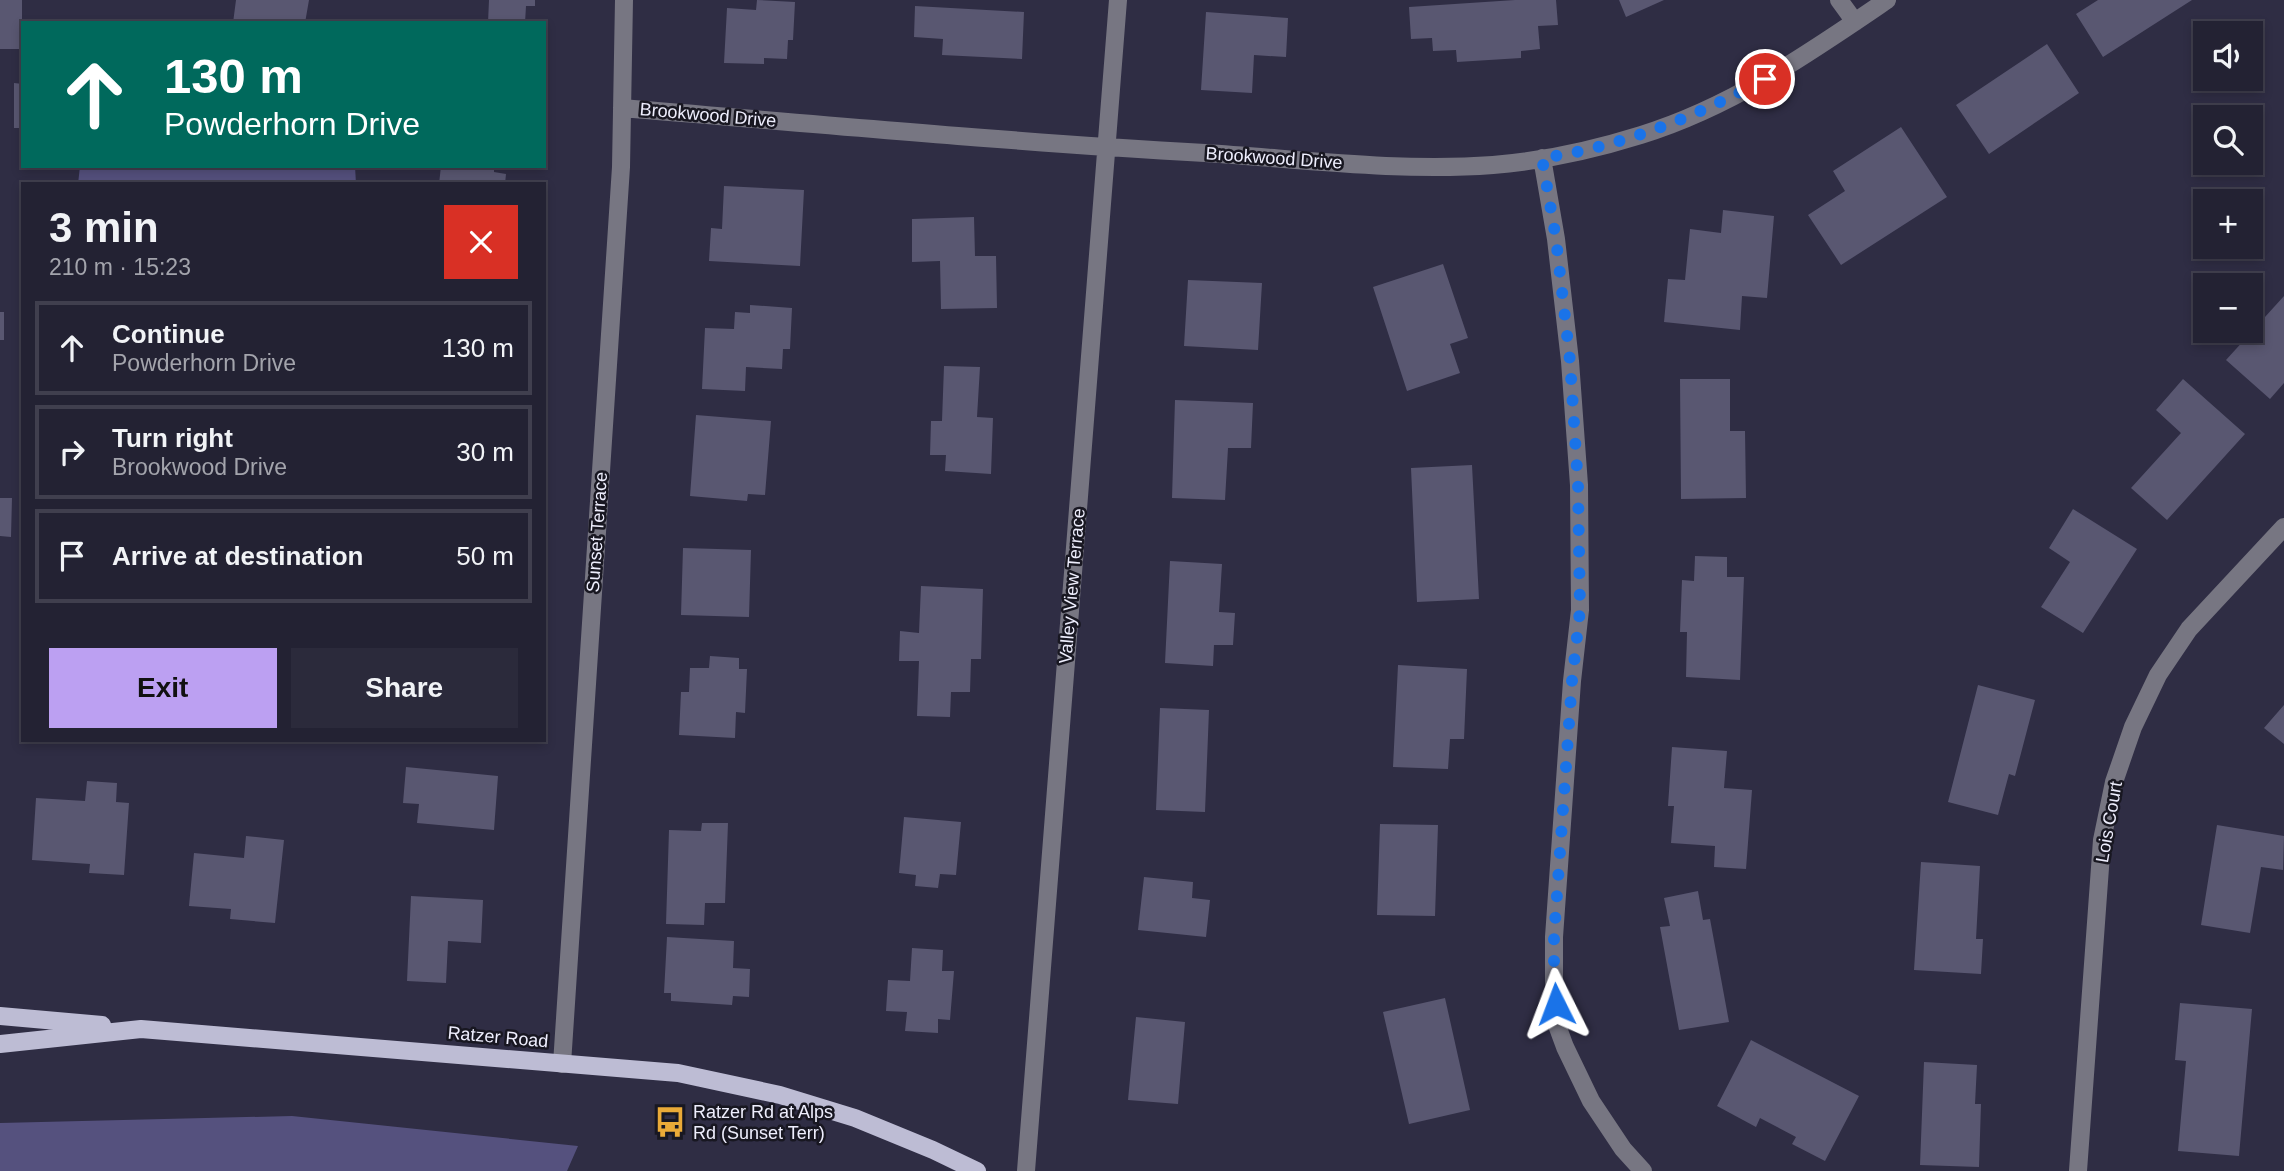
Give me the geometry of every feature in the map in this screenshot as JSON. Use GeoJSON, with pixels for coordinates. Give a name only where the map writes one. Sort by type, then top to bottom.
{"type":"FeatureCollection","features":[{"type":"Feature","properties":{"kind":"main road"},"geometry":{"type":"LineString","coordinates":[[0,1016],[141,1029]]}},
{"type":"Feature","properties":{"kind":"main road","name":"Ratzer Road"},"geometry":{"type":"LineString","coordinates":[[0,1044],[141,1029],[678,1073],[780,1095],[855,1118],[976,1171]]}},
{"type":"Feature","properties":{"kind":"street","name":"Sunset Terrace"},"geometry":{"type":"LineString","coordinates":[[562,1064],[621,167],[624,0]]}},
{"type":"Feature","properties":{"kind":"street","name":"Valley View Terrace"},"geometry":{"type":"LineString","coordinates":[[1026,1171],[1118,0]]}},
{"type":"Feature","properties":{"kind":"street"},"geometry":{"type":"LineString","coordinates":[[1839,0],[1855,22]]}},
{"type":"Feature","properties":{"kind":"street","name":"Brookwood Drive"},"geometry":{"type":"LineString","coordinates":[[622,108],[1107,148],[1424,167],[1494,165],[1567,155],[1643,135],[1717,105],[1789,66],[1887,0]]}},
{"type":"Feature","properties":{"kind":"street"},"geometry":{"type":"LineString","coordinates":[[1542,158],[1556,239],[1570,361],[1578,485],[1580,610],[1572,681],[1555,923],[1558,1028],[1591,1101],[1623,1149],[1643,1171]]}},
{"type":"Feature","properties":{"kind":"street","name":"Lois Court"},"geometry":{"type":"LineString","coordinates":[[2078,1171],[2102,840],[2114,782],[2133,727],[2158,675],[2189,629],[2284,527]]}},
{"type":"Feature","properties":{"kind":"shaded area"},"geometry":{"type":"Polygon","coordinates":[[[80,168],[355,168],[356,182],[78,182],[80,168]]]}},
{"type":"Feature","properties":{"kind":"shaded area"},"geometry":{"type":"Polygon","coordinates":[[[292,1116],[578,1146],[567,1171],[0,1171],[0,1123],[292,1116]]]}},
{"type":"Feature","properties":{"kind":"building"},"geometry":{"type":"Polygon","coordinates":[[[0,0],[22,0],[21,49],[0,49],[0,0]]]}},
{"type":"Feature","properties":{"kind":"building"},"geometry":{"type":"Polygon","coordinates":[[[236,0],[309,0],[305,21],[233,21],[236,0]]]}},
{"type":"Feature","properties":{"kind":"building"},"geometry":{"type":"Polygon","coordinates":[[[489,0],[535,0],[535,6],[526,6],[525,21],[488,21],[489,0]]]}},
{"type":"Feature","properties":{"kind":"building"},"geometry":{"type":"Polygon","coordinates":[[[757,0],[795,2],[793,40],[788,40],[787,59],[764,58],[764,64],[724,63],[727,8],[756,10],[757,0]]]}},
{"type":"Feature","properties":{"kind":"building"},"geometry":{"type":"Polygon","coordinates":[[[1556,0],[1558,25],[1538,26],[1540,49],[1521,51],[1521,58],[1457,62],[1456,50],[1433,51],[1432,38],[1411,39],[1409,7],[1556,0]]]}},
{"type":"Feature","properties":{"kind":"building"},"geometry":{"type":"Polygon","coordinates":[[[1619,0],[1664,0],[1626,17],[1619,0]]]}},
{"type":"Feature","properties":{"kind":"building"},"geometry":{"type":"Polygon","coordinates":[[[2098,0],[2192,0],[2103,57],[2076,14],[2098,0]]]}},
{"type":"Feature","properties":{"kind":"building"},"geometry":{"type":"Polygon","coordinates":[[[915,6],[1024,12],[1022,59],[942,55],[943,39],[914,37],[915,6]]]}},
{"type":"Feature","properties":{"kind":"building"},"geometry":{"type":"Polygon","coordinates":[[[1206,12],[1288,18],[1286,57],[1254,55],[1252,93],[1201,90],[1206,12]]]}},
{"type":"Feature","properties":{"kind":"building"},"geometry":{"type":"Polygon","coordinates":[[[2047,44],[2079,93],[1989,154],[1956,105],[2047,44]]]}},
{"type":"Feature","properties":{"kind":"building"},"geometry":{"type":"Polygon","coordinates":[[[14,83],[21,84],[21,128],[14,128],[14,83]]]}},
{"type":"Feature","properties":{"kind":"building"},"geometry":{"type":"Polygon","coordinates":[[[1901,127],[1947,197],[1841,265],[1808,215],[1845,191],[1833,171],[1901,127]]]}},
{"type":"Feature","properties":{"kind":"building"},"geometry":{"type":"Polygon","coordinates":[[[441,168],[494,168],[494,172],[506,174],[505,182],[439,182],[441,168]]]}},
{"type":"Feature","properties":{"kind":"building"},"geometry":{"type":"Polygon","coordinates":[[[724,186],[804,190],[800,266],[709,261],[711,228],[722,229],[724,186]]]}},
{"type":"Feature","properties":{"kind":"building"},"geometry":{"type":"Polygon","coordinates":[[[1723,210],[1774,216],[1767,298],[1742,296],[1740,330],[1664,322],[1668,279],[1685,280],[1690,229],[1721,233],[1723,210]]]}},
{"type":"Feature","properties":{"kind":"building"},"geometry":{"type":"Polygon","coordinates":[[[974,217],[975,256],[996,256],[997,308],[941,309],[940,261],[912,262],[912,219],[974,217]]]}},
{"type":"Feature","properties":{"kind":"building"},"geometry":{"type":"Polygon","coordinates":[[[1443,264],[1468,338],[1450,344],[1460,373],[1407,391],[1373,287],[1443,264]]]}},
{"type":"Feature","properties":{"kind":"building"},"geometry":{"type":"Polygon","coordinates":[[[1188,280],[1262,283],[1258,350],[1184,346],[1188,280]]]}},
{"type":"Feature","properties":{"kind":"building"},"geometry":{"type":"Polygon","coordinates":[[[2284,296],[2284,383],[2270,399],[2226,360],[2241,343],[2263,343],[2263,319],[2284,296]]]}},
{"type":"Feature","properties":{"kind":"building"},"geometry":{"type":"Polygon","coordinates":[[[750,305],[792,308],[790,349],[783,349],[782,369],[746,367],[745,391],[702,389],[705,328],[734,329],[735,312],[750,313],[750,305]]]}},
{"type":"Feature","properties":{"kind":"building"},"geometry":{"type":"Polygon","coordinates":[[[0,312],[4,312],[4,340],[0,340],[0,312]]]}},
{"type":"Feature","properties":{"kind":"building"},"geometry":{"type":"Polygon","coordinates":[[[944,366],[980,367],[977,417],[993,418],[991,474],[945,471],[946,455],[930,455],[931,421],[942,421],[944,366]]]}},
{"type":"Feature","properties":{"kind":"building"},"geometry":{"type":"Polygon","coordinates":[[[1680,379],[1730,379],[1730,431],[1745,431],[1746,498],[1681,499],[1680,379]]]}},
{"type":"Feature","properties":{"kind":"building"},"geometry":{"type":"Polygon","coordinates":[[[2183,379],[2245,434],[2167,520],[2131,488],[2181,433],[2156,410],[2183,379]]]}},
{"type":"Feature","properties":{"kind":"building"},"geometry":{"type":"Polygon","coordinates":[[[1175,400],[1253,403],[1251,448],[1228,448],[1225,500],[1172,498],[1175,400]]]}},
{"type":"Feature","properties":{"kind":"building"},"geometry":{"type":"Polygon","coordinates":[[[696,415],[771,421],[765,495],[748,494],[747,501],[690,496],[696,415]]]}},
{"type":"Feature","properties":{"kind":"building"},"geometry":{"type":"Polygon","coordinates":[[[1472,465],[1479,599],[1417,602],[1411,468],[1472,465]]]}},
{"type":"Feature","properties":{"kind":"building"},"geometry":{"type":"Polygon","coordinates":[[[0,498],[12,498],[11,537],[0,536],[0,498]]]}},
{"type":"Feature","properties":{"kind":"building"},"geometry":{"type":"Polygon","coordinates":[[[2073,509],[2137,549],[2083,633],[2041,607],[2070,562],[2049,548],[2073,509]]]}},
{"type":"Feature","properties":{"kind":"building"},"geometry":{"type":"Polygon","coordinates":[[[683,548],[751,550],[749,617],[681,615],[683,548]]]}},
{"type":"Feature","properties":{"kind":"building"},"geometry":{"type":"Polygon","coordinates":[[[1695,556],[1727,557],[1727,577],[1744,577],[1740,680],[1686,677],[1687,632],[1680,632],[1682,580],[1694,581],[1695,556]]]}},
{"type":"Feature","properties":{"kind":"building"},"geometry":{"type":"Polygon","coordinates":[[[1170,561],[1222,564],[1219,612],[1235,613],[1233,645],[1214,645],[1213,666],[1165,663],[1170,561]]]}},
{"type":"Feature","properties":{"kind":"building"},"geometry":{"type":"Polygon","coordinates":[[[921,586],[983,589],[981,659],[971,659],[970,692],[951,692],[950,717],[917,716],[919,661],[899,661],[900,631],[919,633],[921,586]]]}},
{"type":"Feature","properties":{"kind":"building"},"geometry":{"type":"Polygon","coordinates":[[[710,656],[739,658],[739,669],[747,669],[745,713],[736,712],[735,738],[679,735],[681,692],[689,692],[690,668],[709,668],[710,656]]]}},
{"type":"Feature","properties":{"kind":"building"},"geometry":{"type":"Polygon","coordinates":[[[1398,665],[1467,669],[1464,739],[1450,739],[1448,769],[1393,767],[1398,665]]]}},
{"type":"Feature","properties":{"kind":"building"},"geometry":{"type":"Polygon","coordinates":[[[1978,685],[2035,700],[2015,776],[2009,774],[1998,815],[1948,802],[1978,685]]]}},
{"type":"Feature","properties":{"kind":"building"},"geometry":{"type":"Polygon","coordinates":[[[2284,705],[2284,744],[2264,728],[2284,705]]]}},
{"type":"Feature","properties":{"kind":"building"},"geometry":{"type":"Polygon","coordinates":[[[1160,708],[1209,710],[1205,812],[1156,810],[1160,708]]]}},
{"type":"Feature","properties":{"kind":"building"},"geometry":{"type":"Polygon","coordinates":[[[1672,747],[1727,751],[1724,788],[1752,790],[1746,869],[1714,867],[1715,846],[1671,843],[1674,806],[1668,806],[1672,747]]]}},
{"type":"Feature","properties":{"kind":"building"},"geometry":{"type":"Polygon","coordinates":[[[406,767],[498,776],[494,830],[417,823],[419,804],[403,803],[406,767]]]}},
{"type":"Feature","properties":{"kind":"building"},"geometry":{"type":"Polygon","coordinates":[[[87,781],[117,783],[116,802],[129,803],[124,875],[89,873],[90,864],[32,860],[36,798],[85,801],[87,781]]]}},
{"type":"Feature","properties":{"kind":"building"},"geometry":{"type":"Polygon","coordinates":[[[904,817],[961,822],[956,875],[940,874],[938,888],[915,886],[916,875],[899,873],[904,817]]]}},
{"type":"Feature","properties":{"kind":"building"},"geometry":{"type":"Polygon","coordinates":[[[702,823],[728,823],[725,903],[705,903],[704,925],[666,924],[669,830],[701,831],[702,823]]]}},
{"type":"Feature","properties":{"kind":"building"},"geometry":{"type":"Polygon","coordinates":[[[1380,824],[1438,825],[1435,916],[1377,915],[1380,824]]]}},
{"type":"Feature","properties":{"kind":"building"},"geometry":{"type":"Polygon","coordinates":[[[2217,825],[2284,836],[2283,870],[2261,867],[2250,933],[2201,925],[2217,825]]]}},
{"type":"Feature","properties":{"kind":"building"},"geometry":{"type":"Polygon","coordinates":[[[246,836],[284,840],[275,923],[230,919],[231,909],[189,906],[194,853],[244,858],[246,836]]]}},
{"type":"Feature","properties":{"kind":"building"},"geometry":{"type":"Polygon","coordinates":[[[1921,862],[1980,866],[1976,939],[1983,939],[1981,974],[1914,970],[1921,862]]]}},
{"type":"Feature","properties":{"kind":"building"},"geometry":{"type":"Polygon","coordinates":[[[1144,877],[1193,882],[1192,898],[1210,900],[1206,937],[1138,930],[1144,877]]]}},
{"type":"Feature","properties":{"kind":"building"},"geometry":{"type":"Polygon","coordinates":[[[1698,891],[1703,920],[1710,919],[1729,1022],[1679,1030],[1660,927],[1670,926],[1664,898],[1698,891]]]}},
{"type":"Feature","properties":{"kind":"building"},"geometry":{"type":"Polygon","coordinates":[[[411,896],[483,900],[481,943],[448,941],[446,983],[407,981],[411,896]]]}},
{"type":"Feature","properties":{"kind":"building"},"geometry":{"type":"Polygon","coordinates":[[[667,937],[734,941],[733,968],[750,969],[749,997],[733,996],[732,1005],[671,1001],[671,993],[664,993],[667,937]]]}},
{"type":"Feature","properties":{"kind":"building"},"geometry":{"type":"Polygon","coordinates":[[[912,948],[943,950],[942,971],[954,971],[950,1020],[938,1019],[938,1033],[905,1031],[907,1012],[886,1011],[888,980],[910,981],[912,948]]]}},
{"type":"Feature","properties":{"kind":"building"},"geometry":{"type":"Polygon","coordinates":[[[1445,998],[1470,1110],[1409,1124],[1383,1012],[1445,998]]]}},
{"type":"Feature","properties":{"kind":"building"},"geometry":{"type":"Polygon","coordinates":[[[2180,1003],[2252,1009],[2239,1156],[2178,1151],[2186,1061],[2175,1060],[2180,1003]]]}},
{"type":"Feature","properties":{"kind":"building"},"geometry":{"type":"Polygon","coordinates":[[[1136,1017],[1185,1022],[1178,1104],[1128,1100],[1136,1017]]]}},
{"type":"Feature","properties":{"kind":"building"},"geometry":{"type":"Polygon","coordinates":[[[1751,1040],[1859,1096],[1825,1161],[1792,1144],[1796,1137],[1760,1118],[1756,1127],[1717,1106],[1751,1040]]]}},
{"type":"Feature","properties":{"kind":"building"},"geometry":{"type":"Polygon","coordinates":[[[1924,1062],[1977,1065],[1975,1104],[1981,1104],[1979,1167],[1920,1165],[1924,1062]]]}},
{"type":"Feature","properties":{"kind":"place","name":"Ratzer Rd at Alps Rd (Sunset Terr)"},"geometry":{"type":"Point","coordinates":[670,1122]}},
{"type":"Feature","properties":{"kind":"route"},"geometry":{"type":"LineString","coordinates":[[1556,1004],[1554,937],[1572,681],[1580,610],[1578,485],[1570,361],[1556,239],[1542,158],[1567,155],[1643,135],[1717,105],[1765,79]]}}]}
